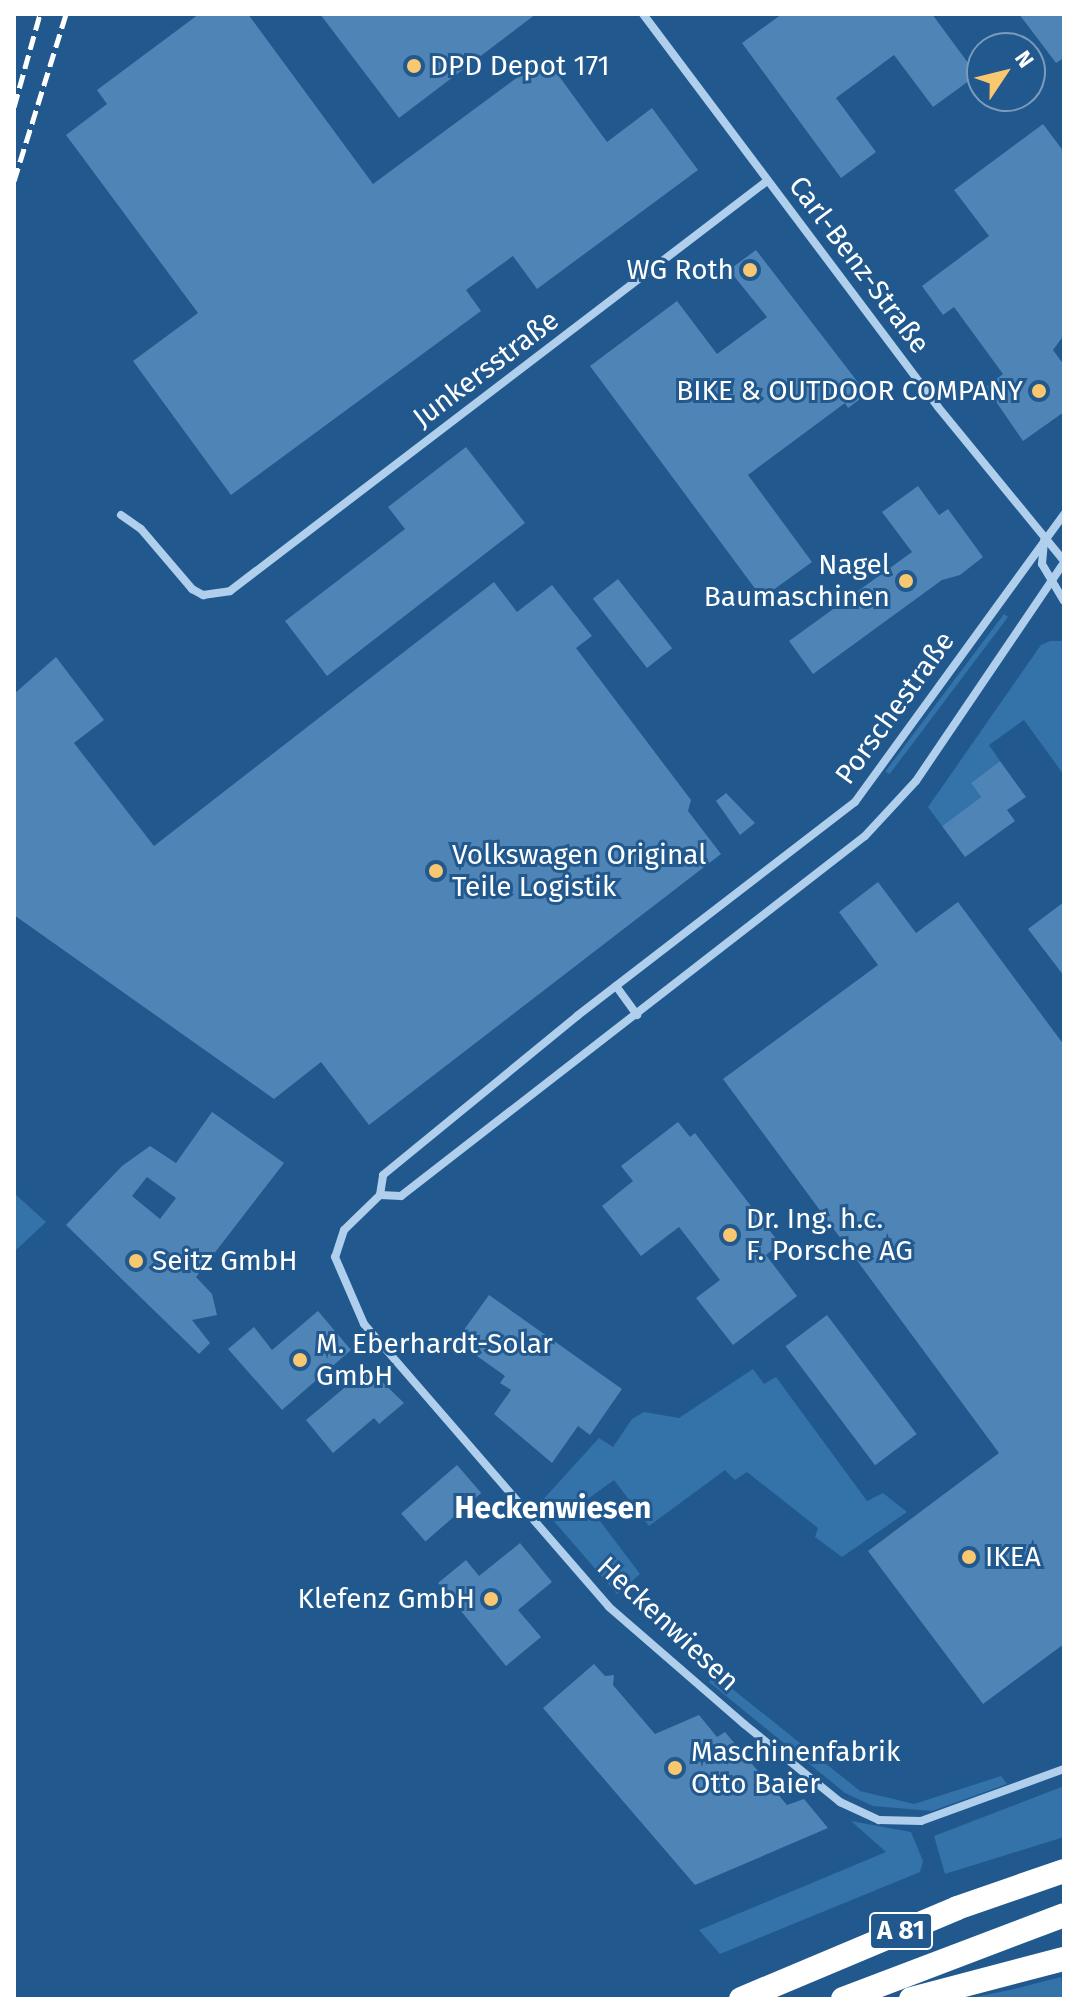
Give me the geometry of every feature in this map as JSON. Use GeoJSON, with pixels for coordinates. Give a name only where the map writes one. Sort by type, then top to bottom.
{"type":"FeatureCollection","features":[{"type":"Feature","properties":{"kind":"highway","name":"A 81"},"geometry":{"type":"LineString","coordinates":[[741,1999],[957,1908],[1064,1871]]}},
{"type":"Feature","properties":{"kind":"highway","name":"A 81"},"geometry":{"type":"LineString","coordinates":[[843,1999],[1064,1915]]}},
{"type":"Feature","properties":{"kind":"highway"},"geometry":{"type":"LineString","coordinates":[[911,1999],[1064,1959]]}},
{"type":"Feature","properties":{"kind":"street","name":"Carl-Benz-Straße"},"geometry":{"type":"LineString","coordinates":[[643,14],[767,181],[1044,540],[1064,561]]}},
{"type":"Feature","properties":{"kind":"street","name":"Junkersstraße"},"geometry":{"type":"LineString","coordinates":[[121,515],[141,529],[192,589],[203,595],[230,591],[767,181]]}},
{"type":"Feature","properties":{"kind":"street","name":"Porschestraße"},"geometry":{"type":"LineString","coordinates":[[1064,514],[855,802],[616,986],[383,1175],[380,1195],[401,1196],[833,863],[892,809],[1064,561]]}},
{"type":"Feature","properties":{"kind":"street"},"geometry":{"type":"LineString","coordinates":[[1044,540],[1042,564],[1049,583],[1064,601]]}},
{"type":"Feature","properties":{"kind":"street"},"geometry":{"type":"LineString","coordinates":[[616,986],[637,1015]]}},
{"type":"Feature","properties":{"kind":"street","name":"Heckenwiesen"},"geometry":{"type":"LineString","coordinates":[[380,1195],[344,1230],[335,1257],[364,1324],[609,1607],[744,1724],[840,1802],[879,1820],[921,1821],[1064,1769]]}},
{"type":"Feature","properties":{"kind":"shaded area"},"geometry":{"type":"Polygon","coordinates":[[[1004,614],[1008,617],[889,774],[885,771],[1004,614]]]}},
{"type":"Feature","properties":{"kind":"shaded area"},"geometry":{"type":"Polygon","coordinates":[[[1064,641],[1064,775],[1024,720],[989,745],[1000,761],[971,783],[981,797],[942,826],[928,807],[1041,645],[1064,641]]]}},
{"type":"Feature","properties":{"kind":"shaded area"},"geometry":{"type":"Polygon","coordinates":[[[14,1193],[46,1222],[14,1252],[14,1193]]]}},
{"type":"Feature","properties":{"kind":"shaded area"},"geometry":{"type":"Polygon","coordinates":[[[753,1369],[764,1384],[776,1377],[867,1501],[883,1493],[907,1512],[842,1557],[815,1537],[818,1528],[747,1472],[735,1480],[725,1470],[649,1526],[614,1480],[585,1501],[640,1574],[617,1594],[539,1504],[599,1438],[613,1447],[632,1419],[644,1412],[679,1418],[753,1369]]]}},
{"type":"Feature","properties":{"kind":"shaded area"},"geometry":{"type":"Polygon","coordinates":[[[715,1675],[860,1791],[914,1804],[1001,1776],[1007,1784],[932,1811],[873,1806],[845,1793],[709,1682],[715,1675]]]}},
{"type":"Feature","properties":{"kind":"shaded area"},"geometry":{"type":"Polygon","coordinates":[[[1064,1786],[1064,1837],[945,1874],[934,1836],[1064,1786]]]}},
{"type":"Feature","properties":{"kind":"shaded area"},"geometry":{"type":"Polygon","coordinates":[[[851,1821],[911,1832],[923,1861],[920,1872],[720,1954],[699,1930],[886,1852],[851,1821]]]}},
{"type":"Feature","properties":{"kind":"shaded area"},"geometry":{"type":"Polygon","coordinates":[[[1061,1977],[1064,1999],[965,1999],[1010,1990],[1061,1977]]]}},
{"type":"Feature","properties":{"kind":"building"},"geometry":{"type":"Polygon","coordinates":[[[199,14],[248,14],[373,184],[545,57],[607,142],[652,108],[698,170],[537,289],[513,256],[466,290],[481,311],[231,495],[133,361],[198,313],[66,135],[107,104],[97,90],[199,14]]]}},
{"type":"Feature","properties":{"kind":"building","name":"DPD Depot 171"},"geometry":{"type":"Polygon","coordinates":[[[320,14],[536,14],[399,118],[320,14]]]}},
{"type":"Feature","properties":{"kind":"building"},"geometry":{"type":"Polygon","coordinates":[[[782,14],[932,14],[966,60],[966,83],[933,107],[894,55],[836,98],[876,152],[841,178],[742,43],[782,14]]]}},
{"type":"Feature","properties":{"kind":"building"},"geometry":{"type":"Polygon","coordinates":[[[1019,14],[1064,14],[1064,58],[1056,63],[1046,50],[1046,32],[1033,32],[1019,14]]]}},
{"type":"Feature","properties":{"kind":"building"},"geometry":{"type":"Polygon","coordinates":[[[1043,124],[1064,152],[1064,335],[1053,350],[1064,365],[1064,412],[1023,441],[986,387],[1003,374],[954,307],[943,315],[922,286],[989,236],[954,190],[1043,124]]]}},
{"type":"Feature","properties":{"kind":"building"},"geometry":{"type":"Polygon","coordinates":[[[756,250],[867,394],[848,408],[845,403],[748,475],[812,562],[762,598],[590,366],[677,301],[717,354],[767,317],[729,270],[756,250]]]}},
{"type":"Feature","properties":{"kind":"building"},"geometry":{"type":"Polygon","coordinates":[[[466,447],[525,523],[327,676],[285,621],[405,529],[388,507],[466,447]]]}},
{"type":"Feature","properties":{"kind":"building","name":"Nagel Baumaschinen"},"geometry":{"type":"Polygon","coordinates":[[[918,486],[939,515],[948,509],[983,557],[960,575],[942,580],[813,674],[789,641],[912,552],[882,512],[918,486]]]}},
{"type":"Feature","properties":{"kind":"building"},"geometry":{"type":"Polygon","coordinates":[[[618,579],[672,648],[647,668],[593,599],[618,579]]]}},
{"type":"Feature","properties":{"kind":"building","name":"Volkswagen Original Teile Logistik"},"geometry":{"type":"Polygon","coordinates":[[[494,582],[517,612],[552,585],[592,636],[576,648],[691,800],[688,811],[721,854],[369,1125],[321,1062],[274,1099],[14,915],[14,694],[56,657],[104,720],[74,743],[154,846],[494,582]]]}},
{"type":"Feature","properties":{"kind":"building"},"geometry":{"type":"Polygon","coordinates":[[[1000,761],[1026,797],[1007,810],[1015,821],[965,857],[942,826],[981,797],[971,783],[1000,761]]]}},
{"type":"Feature","properties":{"kind":"building"},"geometry":{"type":"Polygon","coordinates":[[[726,793],[755,823],[740,835],[716,801],[726,793]]]}},
{"type":"Feature","properties":{"kind":"building"},"geometry":{"type":"Polygon","coordinates":[[[878,882],[916,933],[958,902],[1064,1045],[1064,1644],[983,1704],[868,1551],[999,1453],[723,1079],[878,965],[839,912],[878,882]]]}},
{"type":"Feature","properties":{"kind":"building"},"geometry":{"type":"Polygon","coordinates":[[[1064,902],[1064,976],[1028,929],[1064,902]]]}},
{"type":"Feature","properties":{"kind":"building"},"geometry":{"type":"Polygon","coordinates":[[[212,1112],[284,1163],[196,1277],[212,1294],[217,1315],[192,1320],[210,1343],[199,1354],[66,1225],[122,1166],[150,1146],[176,1163],[212,1112]],[[147,1177],[132,1196],[160,1219],[176,1198],[147,1177]]]}},
{"type":"Feature","properties":{"kind":"building","name":"Dr. Ing. h.c. F. Porsche AG"},"geometry":{"type":"Polygon","coordinates":[[[678,1122],[690,1137],[695,1133],[780,1244],[766,1255],[797,1296],[733,1345],[696,1298],[720,1280],[679,1227],[641,1256],[602,1206],[633,1181],[621,1166],[678,1122]]]}},
{"type":"Feature","properties":{"kind":"building"},"geometry":{"type":"Polygon","coordinates":[[[489,1295],[622,1389],[590,1435],[578,1426],[552,1463],[494,1414],[511,1390],[500,1383],[505,1376],[456,1341],[489,1295]]]}},
{"type":"Feature","properties":{"kind":"building","name":"M. Eberhardt-Solar GmbH"},"geometry":{"type":"Polygon","coordinates":[[[318,1311],[351,1350],[282,1410],[228,1349],[254,1327],[272,1350],[318,1311]]]}},
{"type":"Feature","properties":{"kind":"building"},"geometry":{"type":"Polygon","coordinates":[[[827,1315],[917,1434],[875,1465],[785,1346],[827,1315]]]}},
{"type":"Feature","properties":{"kind":"building"},"geometry":{"type":"Polygon","coordinates":[[[368,1368],[404,1403],[379,1424],[374,1418],[333,1453],[306,1420],[368,1368]]]}},
{"type":"Feature","properties":{"kind":"building"},"geometry":{"type":"Polygon","coordinates":[[[457,1465],[481,1493],[425,1541],[401,1514],[457,1465]]]}},
{"type":"Feature","properties":{"kind":"building","name":"Klefenz GmbH"},"geometry":{"type":"Polygon","coordinates":[[[520,1543],[552,1582],[518,1610],[541,1637],[506,1666],[438,1583],[466,1560],[479,1576],[520,1543]]]}},
{"type":"Feature","properties":{"kind":"building","name":"Maschinenfabrik Otto Baier"},"geometry":{"type":"Polygon","coordinates":[[[594,1664],[605,1676],[614,1675],[613,1685],[655,1734],[699,1715],[717,1737],[725,1732],[787,1805],[804,1799],[828,1828],[695,1885],[543,1708],[594,1664]]]}},
{"type":"Feature","properties":{"kind":"railway"},"geometry":{"type":"LineString","coordinates":[[14,107],[40,14]]}},
{"type":"Feature","properties":{"kind":"railway"},"geometry":{"type":"LineString","coordinates":[[14,181],[66,14]]}},
{"type":"Feature","properties":{"kind":"place","name":"DPD Depot 171"},"geometry":{"type":"Point","coordinates":[414,66]}},
{"type":"Feature","properties":{"kind":"place","name":"WG Roth"},"geometry":{"type":"Point","coordinates":[750,270]}},
{"type":"Feature","properties":{"kind":"place","name":"BIKE & OUTDOOR COMPANY"},"geometry":{"type":"Point","coordinates":[1039,391]}},
{"type":"Feature","properties":{"kind":"place","name":"Nagel Baumaschinen"},"geometry":{"type":"Point","coordinates":[906,581]}},
{"type":"Feature","properties":{"kind":"place","name":"Volkswagen Original Teile Logistik"},"geometry":{"type":"Point","coordinates":[436,871]}},
{"type":"Feature","properties":{"kind":"place","name":"Dr. Ing. h.c. F. Porsche AG"},"geometry":{"type":"Point","coordinates":[730,1235]}},
{"type":"Feature","properties":{"kind":"place","name":"Seitz GmbH"},"geometry":{"type":"Point","coordinates":[136,1261]}},
{"type":"Feature","properties":{"kind":"place","name":"M. Eberhardt-Solar GmbH"},"geometry":{"type":"Point","coordinates":[300,1360]}},
{"type":"Feature","properties":{"kind":"place","name":"IKEA"},"geometry":{"type":"Point","coordinates":[969,1557]}},
{"type":"Feature","properties":{"kind":"place","name":"Klefenz GmbH"},"geometry":{"type":"Point","coordinates":[491,1599]}},
{"type":"Feature","properties":{"kind":"place","name":"Maschinenfabrik Otto Baier"},"geometry":{"type":"Point","coordinates":[675,1768]}},
{"type":"Feature","properties":{"kind":"district","name":"Heckenwiesen"},"geometry":{"type":"Point","coordinates":[553,1508]}}]}
